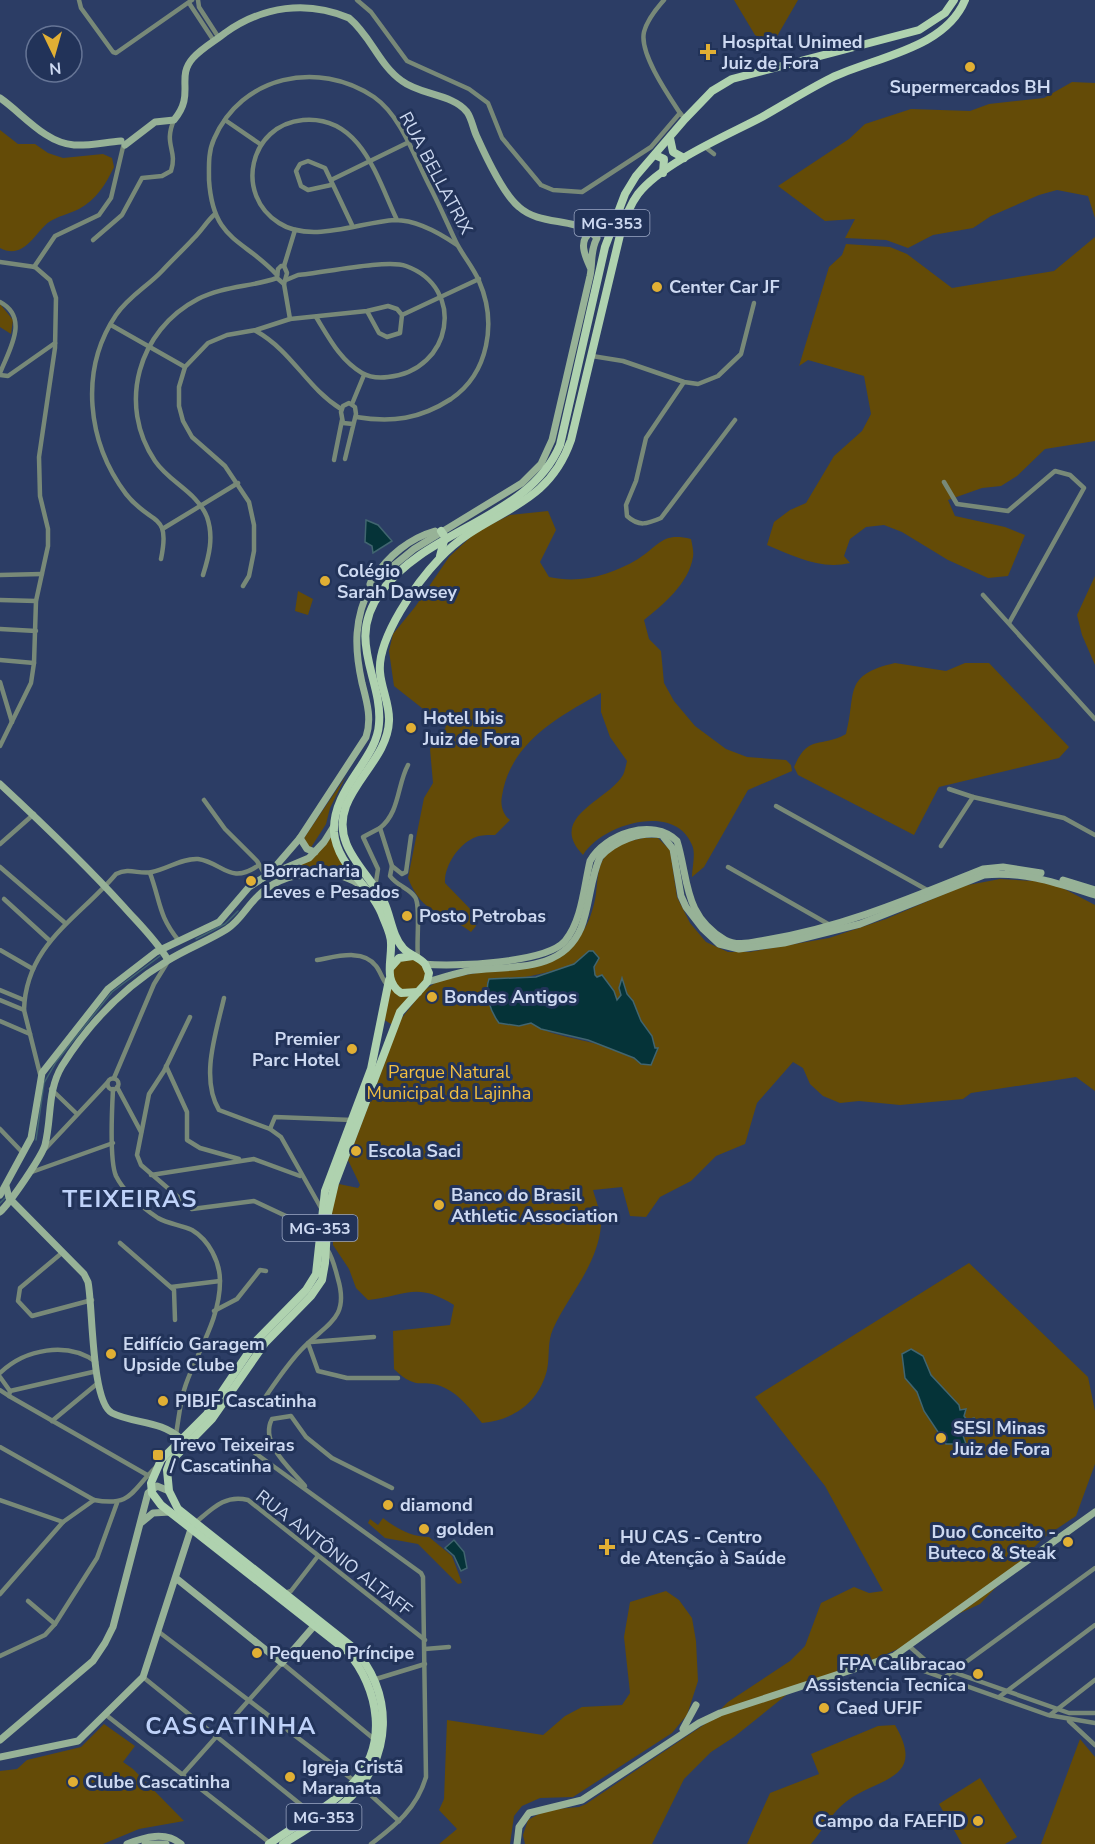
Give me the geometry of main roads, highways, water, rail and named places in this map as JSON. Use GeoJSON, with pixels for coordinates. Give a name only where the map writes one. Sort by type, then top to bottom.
{"type":"FeatureCollection","features":[{"type":"Feature","properties":{"kind":"main road","name":"MG-353"},"geometry":{"type":"LineString","coordinates":[[283,1844],[345,1802],[381,1744],[382,1706],[376,1679],[368,1664],[351,1646],[200,1536],[178,1509],[169,1489],[167,1473],[170,1462],[222,1405],[265,1343],[318,1286],[324,1273],[328,1213],[335,1183],[400,1012],[427,982],[429,973],[425,964],[405,951],[397,939],[387,908],[343,859],[338,848],[334,824],[340,801],[371,746],[379,725],[367,659],[366,635],[376,584],[404,569],[443,534],[528,489],[540,478],[555,456],[581,359],[613,219],[636,176],[670,138],[682,116],[712,91],[732,79],[920,30],[940,18],[954,0]]}},
{"type":"Feature","properties":{"kind":"main road","name":"MG-353"},"geometry":{"type":"LineString","coordinates":[[269,1844],[358,1784],[374,1739],[376,1727],[373,1695],[359,1665],[289,1594],[170,1512],[154,1497],[149,1477],[178,1436],[207,1414],[256,1340],[312,1282],[318,1265],[321,1208],[325,1191],[371,1069],[389,978],[391,941],[380,906],[345,842],[343,818],[350,797],[380,750],[388,728],[388,711],[380,674],[382,645],[392,625],[438,560],[466,534],[537,493],[552,478],[571,440],[623,224],[639,192],[684,158],[831,78],[926,41],[954,21],[965,0]]}},
{"type":"Feature","properties":{"kind":"main road"},"geometry":{"type":"LineString","coordinates":[[670,138],[673,152],[684,158]]}},
{"type":"Feature","properties":{"kind":"main road"},"geometry":{"type":"LineString","coordinates":[[655,155],[664,159],[663,173]]}},
{"type":"Feature","properties":{"kind":"main road"},"geometry":{"type":"LineString","coordinates":[[438,560],[444,548],[443,534]]}},
{"type":"Feature","properties":{"kind":"main road"},"geometry":{"type":"LineString","coordinates":[[366,635],[372,647],[382,645]]}},
{"type":"Feature","properties":{"kind":"main road"},"geometry":{"type":"LineString","coordinates":[[416,957],[399,958],[389,978],[391,984],[401,993],[419,992]]}},
{"type":"Feature","properties":{"kind":"main road"},"geometry":{"type":"LineString","coordinates":[[382,1020],[393,1028]]}},
{"type":"Feature","properties":{"kind":"main road"},"geometry":{"type":"LineString","coordinates":[[169,1489],[166,1466],[181,1444],[178,1436]]}},
{"type":"Feature","properties":{"kind":"waterway"},"geometry":{"type":"LineString","coordinates":[[196,939],[225,924],[238,911]]}},
{"type":"Feature","properties":{"kind":"waterway"},"geometry":{"type":"LineString","coordinates":[[36,1140],[44,1083],[56,1062],[112,992],[160,956]]}},
{"type":"Feature","properties":{"kind":"waterway"},"geometry":{"type":"LineString","coordinates":[[0,1203],[5,1198]]}},
{"type":"Feature","properties":{"kind":"place","name":"Hospital Unimed Juiz de Fora"},"geometry":{"type":"Point","coordinates":[708,52]}},
{"type":"Feature","properties":{"kind":"place","name":"Supermercados BH"},"geometry":{"type":"Point","coordinates":[970,67]}},
{"type":"Feature","properties":{"kind":"place","name":"Center Car JF"},"geometry":{"type":"Point","coordinates":[657,287]}},
{"type":"Feature","properties":{"kind":"place","name":"Colégio Sarah Dawsey"},"geometry":{"type":"Point","coordinates":[325,581]}},
{"type":"Feature","properties":{"kind":"place","name":"Hotel Ibis Juiz de Fora"},"geometry":{"type":"Point","coordinates":[411,728]}},
{"type":"Feature","properties":{"kind":"place","name":"Borracharia Leves e Pesados"},"geometry":{"type":"Point","coordinates":[251,881]}},
{"type":"Feature","properties":{"kind":"place","name":"Posto Petrobas"},"geometry":{"type":"Point","coordinates":[407,916]}},
{"type":"Feature","properties":{"kind":"place","name":"Bondes Antigos"},"geometry":{"type":"Point","coordinates":[432,997]}},
{"type":"Feature","properties":{"kind":"place","name":"Premier Parc Hotel"},"geometry":{"type":"Point","coordinates":[352,1049]}},
{"type":"Feature","properties":{"kind":"place","name":"Escola Saci"},"geometry":{"type":"Point","coordinates":[356,1151]}},
{"type":"Feature","properties":{"kind":"place","name":"Banco do Brasil Athletic Association"},"geometry":{"type":"Point","coordinates":[439,1205]}},
{"type":"Feature","properties":{"kind":"place","name":"Edifício Garagem Upside Clube"},"geometry":{"type":"Point","coordinates":[111,1354]}},
{"type":"Feature","properties":{"kind":"place","name":"PIBJF Cascatinha"},"geometry":{"type":"Point","coordinates":[163,1401]}},
{"type":"Feature","properties":{"kind":"place","name":"SESI Minas Juiz de Fora"},"geometry":{"type":"Point","coordinates":[941,1438]}},
{"type":"Feature","properties":{"kind":"place","name":"Trevo Teixeiras / Cascatinha"},"geometry":{"type":"Point","coordinates":[158,1455]}},
{"type":"Feature","properties":{"kind":"place","name":"diamond"},"geometry":{"type":"Point","coordinates":[388,1505]}},
{"type":"Feature","properties":{"kind":"place","name":"golden"},"geometry":{"type":"Point","coordinates":[424,1529]}},
{"type":"Feature","properties":{"kind":"place","name":"Duo Conceito - Buteco & Steak"},"geometry":{"type":"Point","coordinates":[1068,1542]}},
{"type":"Feature","properties":{"kind":"place","name":"HU CAS - Centro de Atenção à Saúde"},"geometry":{"type":"Point","coordinates":[607,1547]}},
{"type":"Feature","properties":{"kind":"place","name":"Pequeno Príncipe"},"geometry":{"type":"Point","coordinates":[257,1653]}},
{"type":"Feature","properties":{"kind":"place","name":"FPA Calibracao Assistencia Tecnica"},"geometry":{"type":"Point","coordinates":[978,1674]}},
{"type":"Feature","properties":{"kind":"place","name":"Caed UFJF"},"geometry":{"type":"Point","coordinates":[824,1708]}},
{"type":"Feature","properties":{"kind":"place","name":"Igreja Cristã Maranata"},"geometry":{"type":"Point","coordinates":[290,1777]}},
{"type":"Feature","properties":{"kind":"place","name":"Clube Cascatinha"},"geometry":{"type":"Point","coordinates":[73,1782]}},
{"type":"Feature","properties":{"kind":"place","name":"Campo da FAEFID"},"geometry":{"type":"Point","coordinates":[978,1821]}},
{"type":"Feature","properties":{"kind":"district","name":"TEIXEIRAS"},"geometry":{"type":"Point","coordinates":[130,1199]}},
{"type":"Feature","properties":{"kind":"district","name":"CASCATINHA"},"geometry":{"type":"Point","coordinates":[231,1726]}},
{"type":"Feature","properties":{"kind":"park label","name":"Parque Natural Municipal da Lajinha"},"geometry":{"type":"Point","coordinates":[449,1082]}}]}
